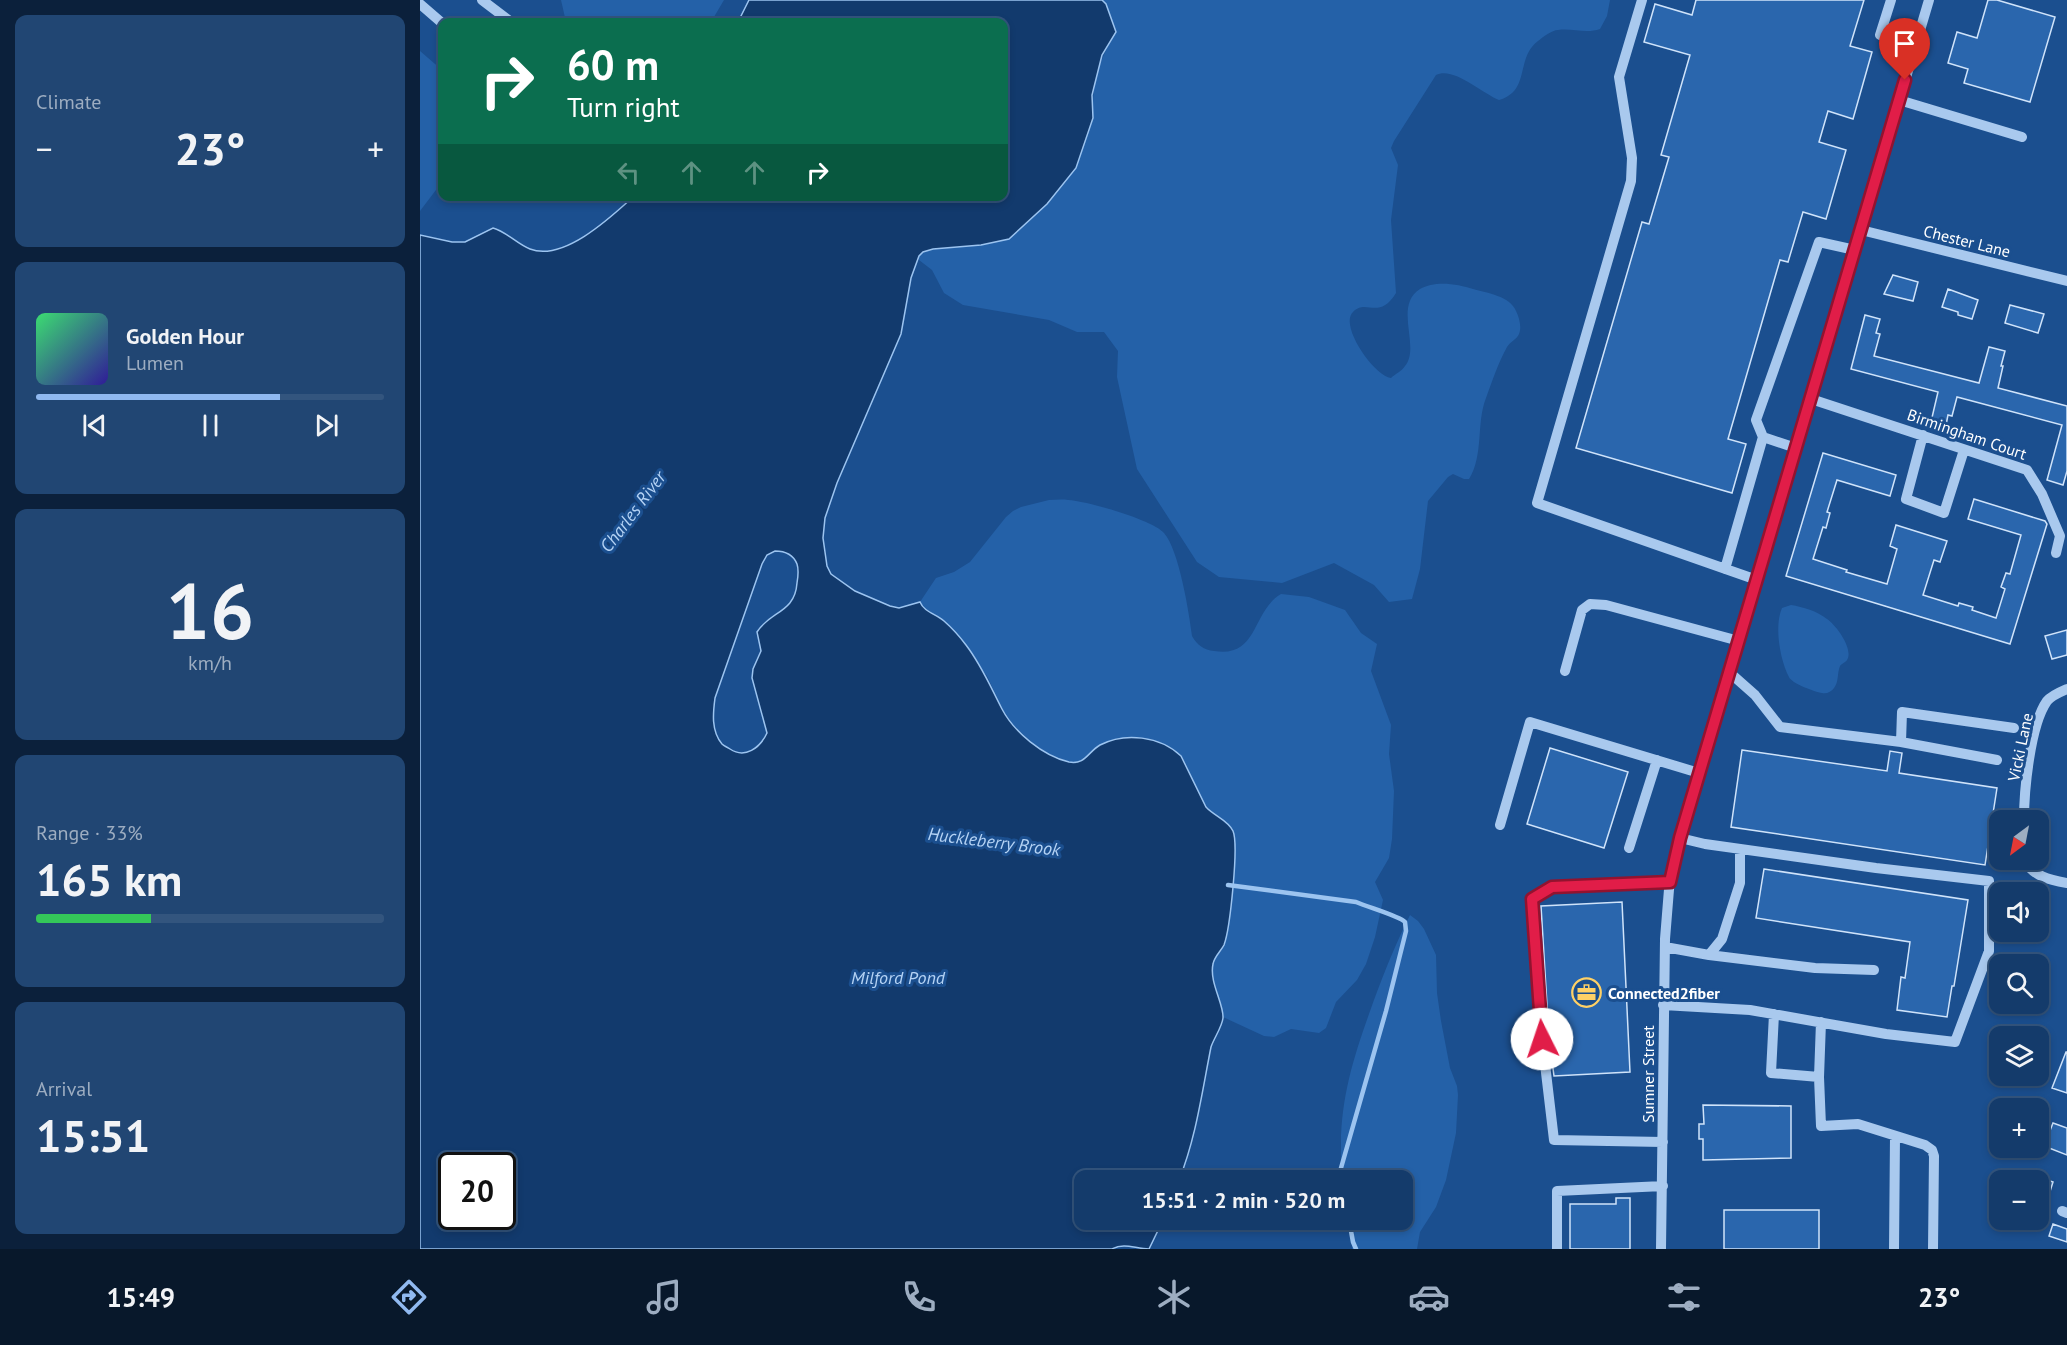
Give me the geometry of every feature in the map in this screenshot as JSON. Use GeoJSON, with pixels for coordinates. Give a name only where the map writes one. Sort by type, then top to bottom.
{"type":"FeatureCollection","features":[{"type":"Feature","properties":{"kind":"street"},"geometry":{"type":"LineString","coordinates":[[482,0],[506,18]]}},
{"type":"Feature","properties":{"kind":"street"},"geometry":{"type":"LineString","coordinates":[[1642,0],[1619,77],[1632,158],[1631,181],[1537,503],[1757,580]]}},
{"type":"Feature","properties":{"kind":"street"},"geometry":{"type":"LineString","coordinates":[[1880,35],[1891,0]]}},
{"type":"Feature","properties":{"kind":"street","name":"Sumner Street"},"geometry":{"type":"LineString","coordinates":[[1662,1249],[1663,1005],[1670,882],[1680,838],[1929,0]]}},
{"type":"Feature","properties":{"kind":"street"},"geometry":{"type":"LineString","coordinates":[[420,4],[438,20]]}},
{"type":"Feature","properties":{"kind":"street"},"geometry":{"type":"LineString","coordinates":[[1899,100],[2022,137]]}},
{"type":"Feature","properties":{"kind":"street","name":"Chester Lane"},"geometry":{"type":"LineString","coordinates":[[1861,231],[2067,281]]}},
{"type":"Feature","properties":{"kind":"street"},"geometry":{"type":"LineString","coordinates":[[1725,569],[1763,437],[1755,420],[1819,242],[1855,250]]}},
{"type":"Feature","properties":{"kind":"street","name":"Birmingham Court"},"geometry":{"type":"LineString","coordinates":[[1811,399],[2027,470],[2042,494],[2060,536],[2056,553]]}},
{"type":"Feature","properties":{"kind":"street"},"geometry":{"type":"LineString","coordinates":[[1923,435],[1906,499],[1944,513],[1964,450]]}},
{"type":"Feature","properties":{"kind":"street"},"geometry":{"type":"LineString","coordinates":[[1763,437],[1796,448]]}},
{"type":"Feature","properties":{"kind":"street"},"geometry":{"type":"LineString","coordinates":[[1566,671],[1582,609],[1590,604],[1606,605],[1739,641]]}},
{"type":"Feature","properties":{"kind":"street"},"geometry":{"type":"LineString","coordinates":[[1729,672],[1755,695],[1780,727],[1900,741],[1997,760]]}},
{"type":"Feature","properties":{"kind":"street","name":"Vicki Lane"},"geometry":{"type":"LineString","coordinates":[[2024,810],[2036,728],[2048,700],[2066,689]]}},
{"type":"Feature","properties":{"kind":"street"},"geometry":{"type":"LineString","coordinates":[[1900,741],[1902,712],[2013,728]]}},
{"type":"Feature","properties":{"kind":"street"},"geometry":{"type":"LineString","coordinates":[[1500,825],[1530,722],[1700,773]]}},
{"type":"Feature","properties":{"kind":"street"},"geometry":{"type":"LineString","coordinates":[[1629,848],[1658,760]]}},
{"type":"Feature","properties":{"kind":"street"},"geometry":{"type":"LineString","coordinates":[[1663,1005],[1750,1010],[1886,1034],[1955,1042],[1989,951],[1989,880],[1876,868],[1680,838]]}},
{"type":"Feature","properties":{"kind":"street"},"geometry":{"type":"LineString","coordinates":[[1709,955],[1722,939],[1740,883],[1740,849]]}},
{"type":"Feature","properties":{"kind":"street"},"geometry":{"type":"LineString","coordinates":[[2032,870],[2052,880],[2067,883]]}},
{"type":"Feature","properties":{"kind":"street"},"geometry":{"type":"LineString","coordinates":[[1663,1142],[1554,1140],[1542,1039],[1532,899],[1552,887],[1670,882]]}},
{"type":"Feature","properties":{"kind":"street"},"geometry":{"type":"LineString","coordinates":[[1665,947],[1815,969],[1874,970]]}},
{"type":"Feature","properties":{"kind":"street"},"geometry":{"type":"LineString","coordinates":[[1774,1014],[1771,1073],[1819,1077]]}},
{"type":"Feature","properties":{"kind":"street"},"geometry":{"type":"LineString","coordinates":[[1821,1023],[1819,1077],[1821,1126],[1858,1124],[1924,1145],[1932,1150],[1934,1156],[1933,1249]]}},
{"type":"Feature","properties":{"kind":"street"},"geometry":{"type":"LineString","coordinates":[[1894,1249],[1895,1136]]}},
{"type":"Feature","properties":{"kind":"street"},"geometry":{"type":"LineString","coordinates":[[1557,1249],[1557,1191],[1663,1185]]}},
{"type":"Feature","properties":{"kind":"shaded area"},"geometry":{"type":"Polygon","coordinates":[[[561,0],[724,0],[713,18],[565,18],[561,0]]]}},
{"type":"Feature","properties":{"kind":"shaded area"},"geometry":{"type":"Polygon","coordinates":[[[1102,0],[1610,0],[1607,16],[1600,29],[1556,30],[1538,41],[1531,48],[1519,82],[1509,96],[1499,100],[1459,77],[1443,73],[1436,75],[1391,148],[1398,165],[1391,220],[1396,293],[1384,306],[1358,308],[1350,318],[1354,338],[1367,359],[1384,375],[1391,378],[1404,368],[1409,358],[1408,316],[1412,296],[1420,289],[1432,284],[1460,286],[1503,299],[1513,306],[1520,325],[1518,336],[1508,345],[1501,359],[1486,398],[1474,470],[1469,479],[1453,474],[1448,477],[1428,501],[1420,569],[1412,599],[1389,602],[1374,585],[1334,563],[1282,583],[1219,577],[1197,562],[1137,469],[1117,377],[1118,351],[1104,332],[1077,332],[1049,320],[963,305],[944,293],[932,270],[919,260],[919,256],[931,250],[981,245],[1093,118],[1097,73],[1116,32],[1106,4],[1102,0]]]}},
{"type":"Feature","properties":{"kind":"shaded area"},"geometry":{"type":"Polygon","coordinates":[[[420,51],[438,67],[438,187],[420,211],[420,51]]]}},
{"type":"Feature","properties":{"kind":"shaded area"},"geometry":{"type":"Polygon","coordinates":[[[1049,500],[1077,501],[1104,507],[1147,522],[1164,533],[1179,567],[1192,636],[1204,648],[1229,651],[1239,648],[1247,641],[1271,602],[1281,594],[1309,597],[1345,610],[1361,633],[1377,644],[1371,671],[1391,725],[1389,754],[1394,791],[1389,858],[1375,882],[1383,900],[1366,964],[1357,980],[1336,1002],[1326,1028],[1319,1033],[1291,1029],[1274,1037],[1264,1036],[1223,1017],[1212,971],[1213,962],[1224,946],[1221,819],[1202,799],[1181,755],[1093,750],[1079,762],[1070,762],[1051,755],[1035,745],[1014,726],[1003,710],[987,676],[939,617],[922,608],[920,602],[936,578],[954,572],[970,562],[1013,511],[1049,500]]]}},
{"type":"Feature","properties":{"kind":"shaded area"},"geometry":{"type":"Polygon","coordinates":[[[1791,605],[1823,616],[1835,626],[1846,644],[1849,655],[1840,666],[1836,686],[1829,692],[1819,692],[1798,684],[1791,679],[1786,670],[1779,643],[1778,624],[1782,608],[1791,605]]]}},
{"type":"Feature","properties":{"kind":"shaded area"},"geometry":{"type":"Polygon","coordinates":[[[1410,915],[1424,929],[1436,955],[1437,993],[1441,1021],[1450,1068],[1457,1086],[1456,1133],[1446,1180],[1436,1207],[1420,1232],[1417,1249],[1352,1249],[1355,1230],[1413,1230],[1413,1170],[1342,1170],[1341,1167],[1343,1110],[1349,1078],[1369,1014],[1410,915]]]}},
{"type":"Feature","properties":{"kind":"water","name":"Milford Pond"},"geometry":{"type":"Polygon","coordinates":[[[749,0],[1102,0],[1106,4],[1116,32],[1102,55],[1092,95],[1093,118],[1076,168],[1047,204],[1009,239],[981,245],[933,249],[919,256],[911,278],[901,334],[837,483],[825,518],[823,538],[827,566],[831,574],[855,591],[899,608],[920,602],[930,613],[950,627],[977,661],[1007,718],[1030,742],[1049,754],[1069,762],[1079,762],[1100,745],[1120,738],[1142,738],[1163,744],[1181,756],[1206,807],[1228,824],[1233,831],[1235,852],[1229,922],[1224,945],[1215,959],[1212,971],[1223,1018],[1211,1047],[1194,1131],[1183,1170],[1074,1170],[1074,1230],[1158,1230],[1149,1249],[1126,1246],[1112,1249],[420,1249],[420,235],[452,242],[465,242],[493,228],[525,247],[543,251],[571,244],[599,226],[629,201],[1008,201],[1008,18],[740,18],[749,0]],[[775,551],[767,555],[762,564],[715,698],[714,722],[718,739],[736,752],[752,750],[767,733],[752,678],[753,669],[761,651],[757,632],[762,625],[787,606],[795,593],[798,569],[793,558],[788,554],[775,551]]]}},
{"type":"Feature","properties":{"kind":"building"},"geometry":{"type":"Polygon","coordinates":[[[1696,0],[1864,0],[1850,46],[1872,52],[1853,119],[1828,111],[1819,142],[1846,150],[1826,219],[1803,212],[1788,262],[1780,260],[1728,439],[1746,444],[1732,493],[1576,448],[1642,222],[1649,224],[1669,157],[1661,155],[1690,55],[1644,42],[1655,4],[1692,15],[1696,0]]]}},
{"type":"Feature","properties":{"kind":"building"},"geometry":{"type":"Polygon","coordinates":[[[1988,0],[1997,0],[2055,17],[2030,102],[1964,83],[1968,69],[1948,63],[1957,32],[1977,38],[1988,0]]]}},
{"type":"Feature","properties":{"kind":"building"},"geometry":{"type":"Polygon","coordinates":[[[1893,275],[1918,282],[1913,301],[1884,294],[1893,275]]]}},
{"type":"Feature","properties":{"kind":"building"},"geometry":{"type":"Polygon","coordinates":[[[1948,289],[1978,300],[1972,319],[1942,307],[1948,289]]]}},
{"type":"Feature","properties":{"kind":"building"},"geometry":{"type":"Polygon","coordinates":[[[2010,305],[2044,314],[2038,333],[2005,323],[2010,305]]]}},
{"type":"Feature","properties":{"kind":"building"},"geometry":{"type":"Polygon","coordinates":[[[1865,315],[1880,319],[1876,333],[1880,334],[1874,356],[1979,383],[1989,347],[2005,351],[1998,388],[2067,406],[2067,471],[2063,485],[2047,480],[2062,425],[1957,397],[1952,416],[1948,415],[1945,430],[1930,426],[1938,392],[1851,369],[1865,315]]]}},
{"type":"Feature","properties":{"kind":"building"},"geometry":{"type":"Polygon","coordinates":[[[1823,453],[1896,475],[1890,496],[1837,480],[1827,512],[1830,513],[1826,528],[1823,527],[1813,559],[1887,584],[1897,549],[1890,546],[1896,525],[1947,541],[1940,562],[1934,560],[1923,595],[1958,606],[1959,603],[1973,607],[1972,610],[1996,618],[2005,589],[2001,587],[2006,573],[2010,574],[2021,535],[1968,519],[1974,499],[2045,521],[2047,524],[2010,644],[1786,576],[1823,453]]]}},
{"type":"Feature","properties":{"kind":"building"},"geometry":{"type":"Polygon","coordinates":[[[2067,630],[2067,655],[2052,659],[2045,636],[2067,630]]]}},
{"type":"Feature","properties":{"kind":"building"},"geometry":{"type":"Polygon","coordinates":[[[1550,748],[1628,772],[1604,848],[1527,824],[1550,748]]]}},
{"type":"Feature","properties":{"kind":"building"},"geometry":{"type":"Polygon","coordinates":[[[1742,750],[1887,771],[1890,751],[1902,753],[1899,773],[1997,788],[1994,810],[1989,810],[1989,839],[1985,865],[1731,827],[1742,750]]]}},
{"type":"Feature","properties":{"kind":"building"},"geometry":{"type":"Polygon","coordinates":[[[1764,869],[1968,900],[1947,1017],[1897,1010],[1901,977],[1905,978],[1910,942],[1756,918],[1764,869]]]}},
{"type":"Feature","properties":{"kind":"building"},"geometry":{"type":"Polygon","coordinates":[[[1622,902],[1630,1072],[1554,1076],[1549,1038],[1541,906],[1622,902]]]}},
{"type":"Feature","properties":{"kind":"building"},"geometry":{"type":"Polygon","coordinates":[[[2067,1052],[2067,1093],[2052,1088],[2067,1052]]]}},
{"type":"Feature","properties":{"kind":"building"},"geometry":{"type":"Polygon","coordinates":[[[1703,1105],[1791,1106],[1791,1158],[1703,1160],[1703,1139],[1699,1139],[1699,1124],[1704,1124],[1703,1105]]]}},
{"type":"Feature","properties":{"kind":"building"},"geometry":{"type":"Polygon","coordinates":[[[2053,1123],[2067,1128],[2067,1155],[2049,1148],[2049,1133],[2053,1123]]]}},
{"type":"Feature","properties":{"kind":"building"},"geometry":{"type":"Polygon","coordinates":[[[2049,1181],[2053,1182],[2049,1195],[2049,1181]]]}},
{"type":"Feature","properties":{"kind":"building"},"geometry":{"type":"Polygon","coordinates":[[[1616,1198],[1630,1198],[1630,1249],[1570,1249],[1570,1204],[1616,1204],[1616,1198]]]}},
{"type":"Feature","properties":{"kind":"building"},"geometry":{"type":"Polygon","coordinates":[[[1724,1210],[1819,1210],[1819,1249],[1724,1249],[1724,1210]]]}},
{"type":"Feature","properties":{"kind":"building"},"geometry":{"type":"Polygon","coordinates":[[[2053,1224],[2067,1229],[2067,1242],[2049,1236],[2053,1224]]]}},
{"type":"Feature","properties":{"kind":"waterway","name":"Huckleberry Brook"},"geometry":{"type":"LineString","coordinates":[[1228,885],[1356,902],[1405,922],[1406,931],[1386,1011],[1341,1170]]}},
{"type":"Feature","properties":{"kind":"waterway","name":"Huckleberry Brook"},"geometry":{"type":"LineString","coordinates":[[1351,1230],[1356,1249]]}},
{"type":"Feature","properties":{"kind":"place","name":"Connected2fiber"},"geometry":{"type":"Point","coordinates":[1587,993]}},
{"type":"Feature","properties":{"kind":"route"},"geometry":{"type":"LineString","coordinates":[[1542,1039],[1532,899],[1552,887],[1670,882],[1680,838],[1905,80]]}},
{"type":"Feature","properties":{"kind":"water label","name":"Charles River"},"geometry":{"type":"Point","coordinates":[633,512]}}]}
